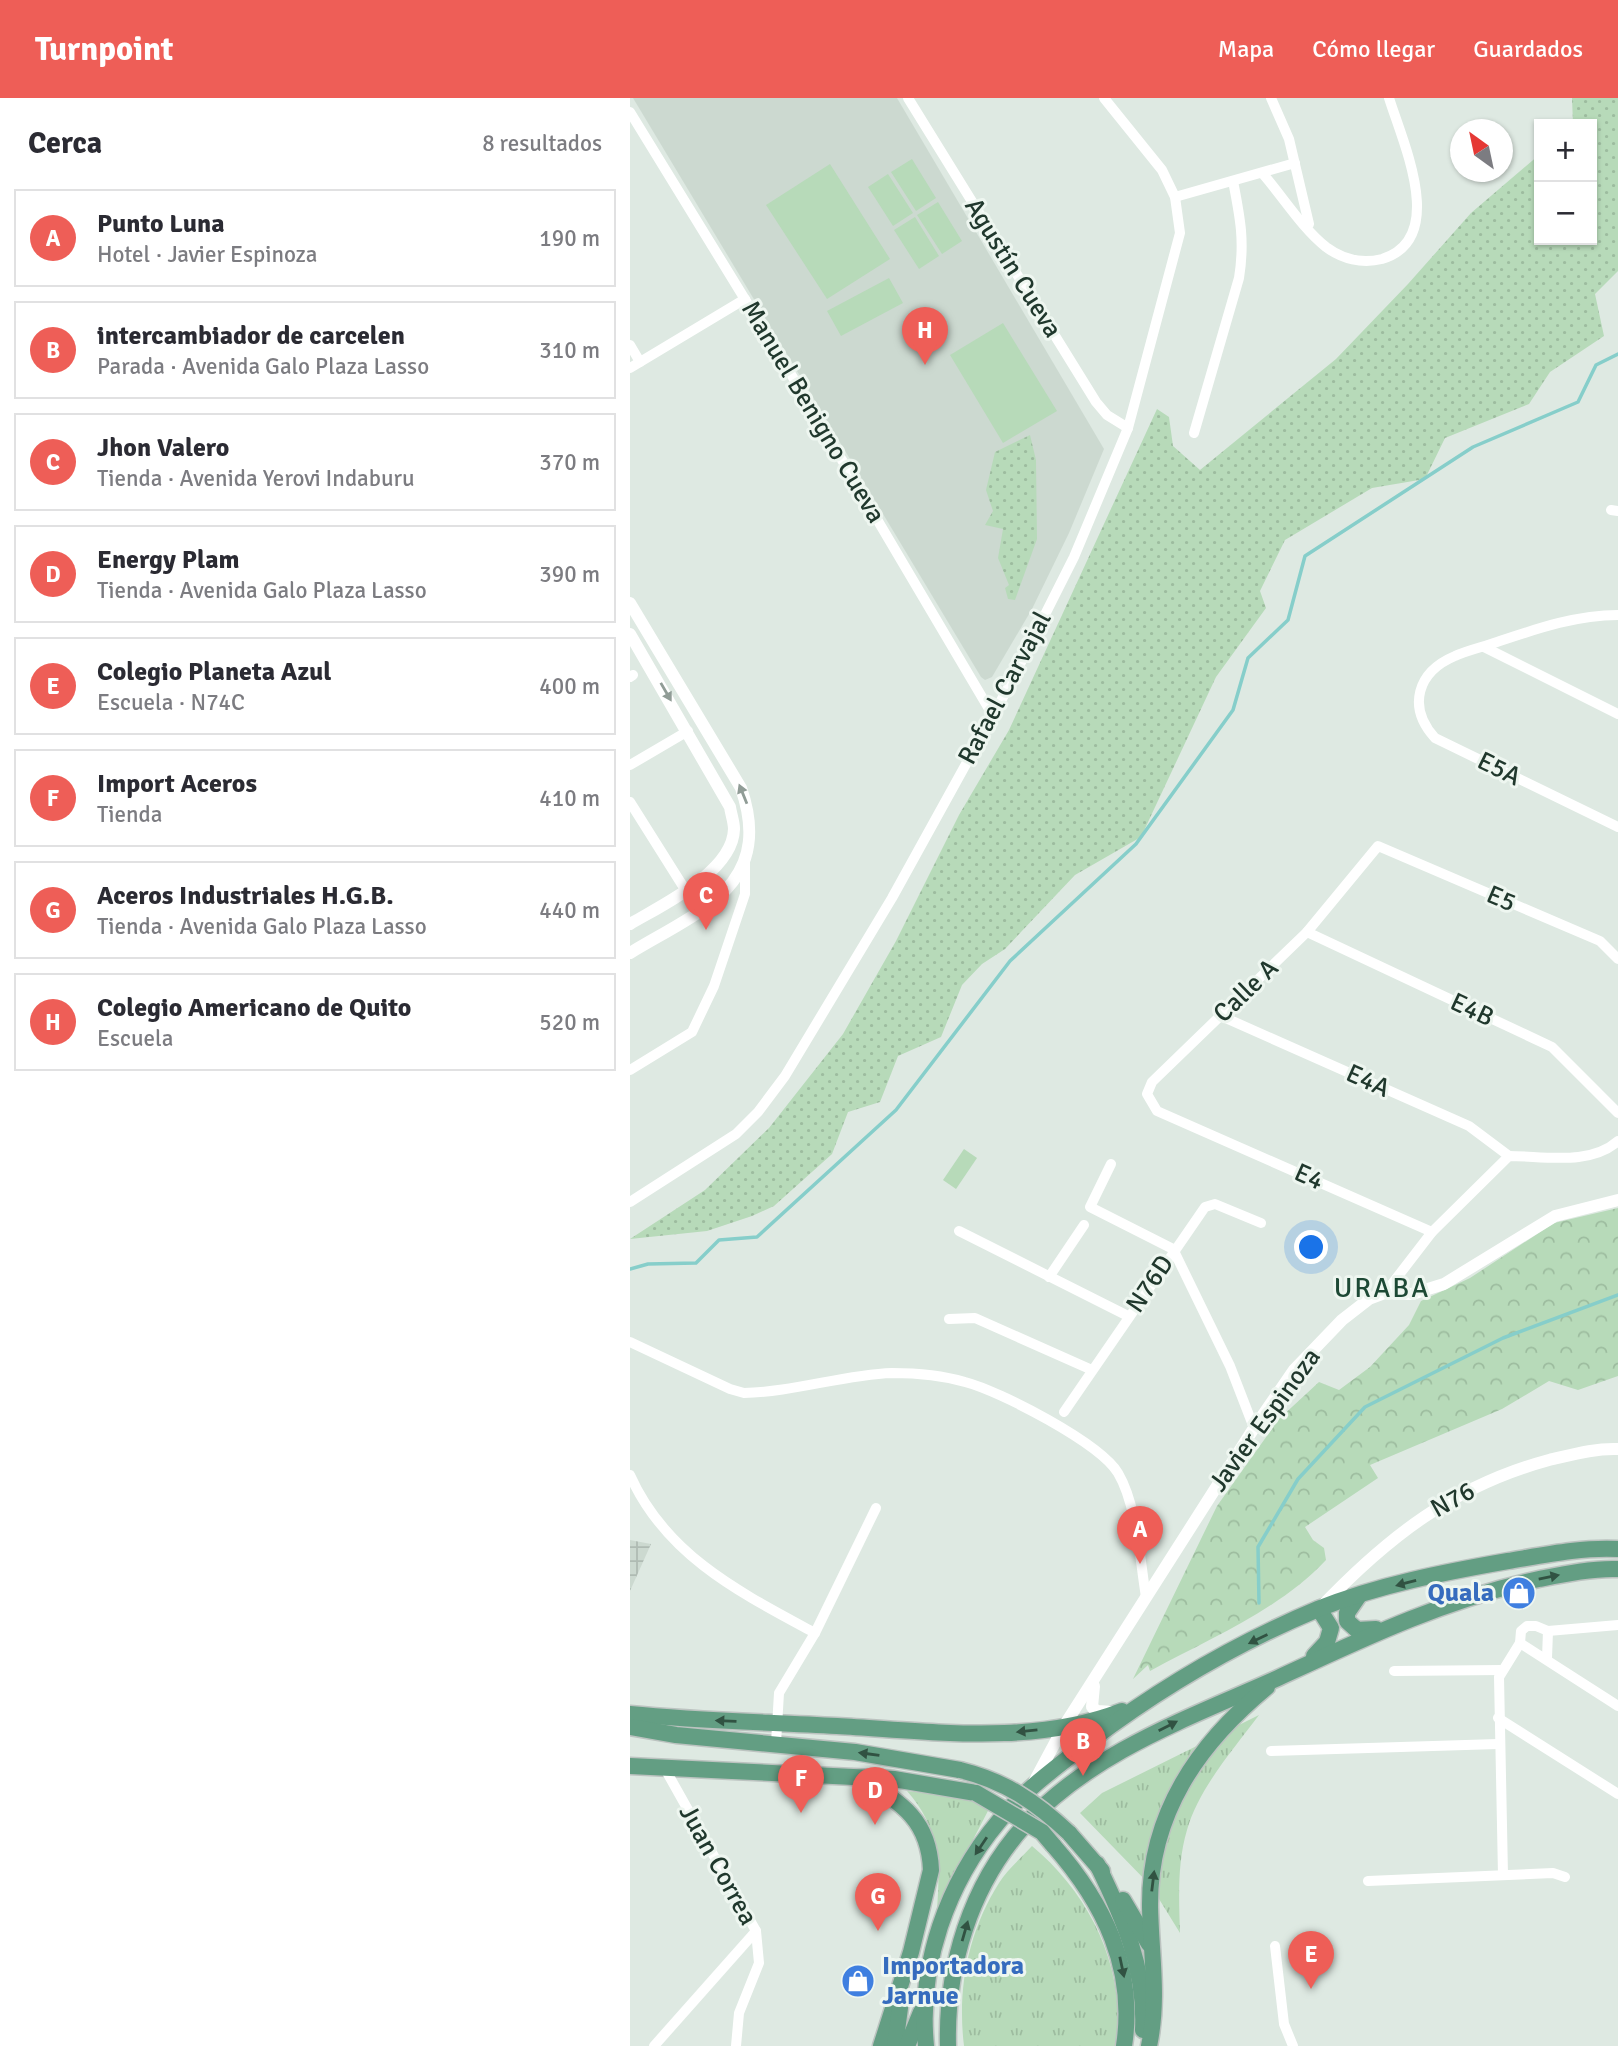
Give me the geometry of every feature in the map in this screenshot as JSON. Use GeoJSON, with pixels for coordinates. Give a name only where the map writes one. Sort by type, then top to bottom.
{"type":"FeatureCollection","features":[{"type":"Feature","properties":{"kind":"main road"},"geometry":{"type":"LineString","coordinates":[[907,2046],[922,2010],[933,1946],[958,1883],[998,1821],[1032,1785],[1140,1703],[1217,1658],[1319,1609],[1458,1570],[1553,1553],[1618,1549]]}},
{"type":"Feature","properties":{"kind":"main road"},"geometry":{"type":"LineString","coordinates":[[948,2046],[954,1970],[968,1917],[983,1885],[1024,1826],[1083,1776],[1141,1740],[1386,1627],[1489,1590],[1557,1575],[1618,1569]]}},
{"type":"Feature","properties":{"kind":"main road"},"geometry":{"type":"LineString","coordinates":[[1358,1597],[1347,1613],[1351,1628],[1365,1630],[1386,1627]]}},
{"type":"Feature","properties":{"kind":"main road"},"geometry":{"type":"LineString","coordinates":[[1301,1666],[1320,1650],[1330,1635],[1329,1623],[1319,1609]]}},
{"type":"Feature","properties":{"kind":"main road"},"geometry":{"type":"LineString","coordinates":[[1149,2046],[1155,2011],[1150,1902],[1156,1856],[1168,1816],[1183,1780],[1216,1733],[1279,1677]]}},
{"type":"Feature","properties":{"kind":"main road"},"geometry":{"type":"LineString","coordinates":[[630,1714],[1002,1733],[1064,1726],[1118,1712],[1140,1703]]}},
{"type":"Feature","properties":{"kind":"main road"},"geometry":{"type":"LineString","coordinates":[[630,1727],[676,1735],[855,1752],[960,1770],[1012,1788],[1036,1804],[1069,1833],[1097,1864],[1128,1907],[1152,1950]]}},
{"type":"Feature","properties":{"kind":"main road"},"geometry":{"type":"LineString","coordinates":[[630,1766],[861,1778],[950,1787],[976,1793],[1003,1807],[1042,1832],[1092,1894],[1118,1948],[1128,2009],[1124,2046]]}},
{"type":"Feature","properties":{"kind":"main road"},"geometry":{"type":"LineString","coordinates":[[861,1778],[908,1811],[924,1832],[930,1870],[904,1974],[881,2046]]}},
{"type":"Feature","properties":{"kind":"main road"},"geometry":{"type":"LineString","coordinates":[[1097,1864],[1128,1930],[1137,1960],[1144,2011],[1142,2046]]}},
{"type":"Feature","properties":{"kind":"main road"},"geometry":{"type":"LineString","coordinates":[[895,2046],[904,1974]]}},
{"type":"Feature","properties":{"kind":"main road"},"geometry":{"type":"LineString","coordinates":[[922,2010],[926,2046]]}},
{"type":"Feature","properties":{"kind":"street","name":"Agustín Cueva"},"geometry":{"type":"LineString","coordinates":[[908,98],[1096,402],[1107,415],[1128,428]]}},
{"type":"Feature","properties":{"kind":"street","name":"Rafael Carvajal"},"geometry":{"type":"LineString","coordinates":[[631,1200],[717,1149],[758,1112],[785,1076],[892,898],[1074,557],[1128,428],[1180,233],[1175,197],[1145,146],[1104,98]]}},
{"type":"Feature","properties":{"kind":"street"},"geometry":{"type":"LineString","coordinates":[[1271,98],[1289,139],[1310,228]]}},
{"type":"Feature","properties":{"kind":"street"},"geometry":{"type":"LineString","coordinates":[[1263,174],[1325,246],[1341,257],[1361,261],[1380,259],[1400,251],[1418,225],[1409,160],[1389,98]]}},
{"type":"Feature","properties":{"kind":"street","name":"Manuel Benigno Cueva"},"geometry":{"type":"LineString","coordinates":[[630,112],[745,299],[992,714]]}},
{"type":"Feature","properties":{"kind":"street"},"geometry":{"type":"LineString","coordinates":[[1175,197],[1295,163]]}},
{"type":"Feature","properties":{"kind":"street"},"geometry":{"type":"LineString","coordinates":[[1194,433],[1241,267],[1243,232],[1233,181]]}},
{"type":"Feature","properties":{"kind":"street"},"geometry":{"type":"LineString","coordinates":[[630,368],[745,299]]}},
{"type":"Feature","properties":{"kind":"street"},"geometry":{"type":"LineString","coordinates":[[630,345],[640,362]]}},
{"type":"Feature","properties":{"kind":"street"},"geometry":{"type":"LineString","coordinates":[[630,603],[741,788],[748,808],[750,833],[745,861],[745,894],[714,986],[692,1032],[630,1070]]}},
{"type":"Feature","properties":{"kind":"street"},"geometry":{"type":"LineString","coordinates":[[1485,647],[1536,628],[1598,615],[1618,615]]}},
{"type":"Feature","properties":{"kind":"street"},"geometry":{"type":"LineString","coordinates":[[630,634],[730,807],[734,830],[725,852],[705,879],[631,923]]}},
{"type":"Feature","properties":{"kind":"street"},"geometry":{"type":"LineString","coordinates":[[1485,647],[1618,714]]}},
{"type":"Feature","properties":{"kind":"street","name":"E5A"},"geometry":{"type":"LineString","coordinates":[[1485,647],[1454,656],[1435,668],[1423,682],[1419,712],[1424,725],[1435,738],[1618,827]]}},
{"type":"Feature","properties":{"kind":"street"},"geometry":{"type":"LineString","coordinates":[[630,765],[688,731]]}},
{"type":"Feature","properties":{"kind":"street"},"geometry":{"type":"LineString","coordinates":[[630,802],[685,891]]}},
{"type":"Feature","properties":{"kind":"street","name":"Calle A"},"geometry":{"type":"LineString","coordinates":[[1187,1123],[1152,1107],[1149,1088],[1169,1062],[1221,1016],[1307,932],[1378,846]]}},
{"type":"Feature","properties":{"kind":"street","name":"E5"},"geometry":{"type":"LineString","coordinates":[[1378,846],[1600,942],[1618,959]]}},
{"type":"Feature","properties":{"kind":"street"},"geometry":{"type":"LineString","coordinates":[[630,953],[723,897],[745,861]]}},
{"type":"Feature","properties":{"kind":"street","name":"E4B"},"geometry":{"type":"LineString","coordinates":[[1307,932],[1552,1047],[1618,1114]]}},
{"type":"Feature","properties":{"kind":"street","name":"E4A"},"geometry":{"type":"LineString","coordinates":[[1221,1016],[1469,1126],[1509,1156]]}},
{"type":"Feature","properties":{"kind":"street","name":"E4"},"geometry":{"type":"LineString","coordinates":[[1187,1123],[1432,1232]]}},
{"type":"Feature","properties":{"kind":"street"},"geometry":{"type":"LineString","coordinates":[[1385,1293],[1432,1232],[1509,1156],[1585,1157],[1610,1148],[1618,1142]]}},
{"type":"Feature","properties":{"kind":"street"},"geometry":{"type":"LineString","coordinates":[[1111,1164],[1090,1208],[1173,1250],[1230,1366],[1254,1428]]}},
{"type":"Feature","properties":{"kind":"street","name":"Javier Espinoza"},"geometry":{"type":"LineString","coordinates":[[1032,1785],[1064,1726],[1254,1428],[1294,1370],[1342,1320],[1369,1299],[1385,1293],[1426,1291],[1474,1266],[1555,1216],[1618,1200]]}},
{"type":"Feature","properties":{"kind":"street","name":"N76D"},"geometry":{"type":"LineString","coordinates":[[1064,1412],[1173,1250],[1209,1204],[1261,1223]]}},
{"type":"Feature","properties":{"kind":"street"},"geometry":{"type":"LineString","coordinates":[[1049,1277],[1084,1225]]}},
{"type":"Feature","properties":{"kind":"street"},"geometry":{"type":"LineString","coordinates":[[959,1231],[1128,1316]]}},
{"type":"Feature","properties":{"kind":"street"},"geometry":{"type":"LineString","coordinates":[[949,1319],[975,1318],[1092,1370]]}},
{"type":"Feature","properties":{"kind":"street"},"geometry":{"type":"LineString","coordinates":[[630,1342],[730,1390],[744,1393],[890,1373],[928,1374],[967,1382],[1027,1410],[1070,1432],[1108,1460],[1118,1472],[1132,1517],[1146,1597]]}},
{"type":"Feature","properties":{"kind":"street","name":"N76"},"geometry":{"type":"LineString","coordinates":[[1319,1609],[1391,1539],[1438,1506],[1476,1486],[1525,1467],[1565,1456],[1618,1449]]}},
{"type":"Feature","properties":{"kind":"street"},"geometry":{"type":"LineString","coordinates":[[630,1475],[639,1496],[662,1530],[700,1563],[749,1597],[815,1633]]}},
{"type":"Feature","properties":{"kind":"street"},"geometry":{"type":"LineString","coordinates":[[776,1743],[775,1723],[779,1693],[815,1633],[876,1508]]}},
{"type":"Feature","properties":{"kind":"street"},"geometry":{"type":"LineString","coordinates":[[1503,1875],[1498,1718],[1499,1677],[1502,1670],[1520,1643],[1521,1631],[1527,1626],[1548,1631],[1618,1625]]}},
{"type":"Feature","properties":{"kind":"street"},"geometry":{"type":"LineString","coordinates":[[1547,1658],[1548,1631]]}},
{"type":"Feature","properties":{"kind":"street"},"geometry":{"type":"LineString","coordinates":[[1520,1643],[1618,1706]]}},
{"type":"Feature","properties":{"kind":"street"},"geometry":{"type":"LineString","coordinates":[[1100,1670],[1090,1703],[1097,1711],[1118,1712]]}},
{"type":"Feature","properties":{"kind":"street"},"geometry":{"type":"LineString","coordinates":[[1394,1671],[1502,1670]]}},
{"type":"Feature","properties":{"kind":"street"},"geometry":{"type":"LineString","coordinates":[[1498,1718],[1618,1794]]}},
{"type":"Feature","properties":{"kind":"street"},"geometry":{"type":"LineString","coordinates":[[1271,1751],[1499,1744]]}},
{"type":"Feature","properties":{"kind":"street","name":"Juan Correa"},"geometry":{"type":"LineString","coordinates":[[664,1767],[756,1931],[759,1963],[755,1981],[738,2013],[736,2046]]}},
{"type":"Feature","properties":{"kind":"street"},"geometry":{"type":"LineString","coordinates":[[1368,1881],[1553,1873],[1564,1877]]}},
{"type":"Feature","properties":{"kind":"street"},"geometry":{"type":"LineString","coordinates":[[654,2046],[756,1931]]}},
{"type":"Feature","properties":{"kind":"street"},"geometry":{"type":"LineString","coordinates":[[1275,1946],[1284,2024],[1293,2046]]}},
{"type":"Feature","properties":{"kind":"shaded area"},"geometry":{"type":"Polygon","coordinates":[[[633,98],[897,98],[1104,449],[1069,533],[1032,609],[992,677],[985,680],[981,677],[633,98]]]}},
{"type":"Feature","properties":{"kind":"shaded area"},"geometry":{"type":"Polygon","coordinates":[[[630,1540],[651,1544],[630,1591],[630,1540]]]}},
{"type":"Feature","properties":{"kind":"green space"},"geometry":{"type":"Polygon","coordinates":[[[1572,98],[1618,98],[1618,271],[1595,294],[1604,336],[1550,372],[1529,404],[1445,438],[1425,479],[1372,488],[1285,540],[1260,591],[1266,608],[1216,677],[1141,837],[1075,875],[1005,949],[982,964],[962,985],[941,1037],[898,1056],[880,1102],[848,1112],[832,1154],[774,1206],[752,1216],[707,1231],[630,1239],[705,1190],[769,1128],[843,1034],[896,941],[959,815],[1009,730],[1157,409],[1169,417],[1173,446],[1200,470],[1336,359],[1471,213],[1507,182],[1513,182],[1513,177],[1534,159],[1534,245],[1597,245],[1597,119],[1573,119],[1572,98]]]}},
{"type":"Feature","properties":{"kind":"green space"},"geometry":{"type":"Polygon","coordinates":[[[912,159],[936,198],[916,211],[891,172],[912,159]]]}},
{"type":"Feature","properties":{"kind":"green space"},"geometry":{"type":"Polygon","coordinates":[[[830,164],[890,259],[827,299],[766,205],[830,164]]]}},
{"type":"Feature","properties":{"kind":"green space"},"geometry":{"type":"Polygon","coordinates":[[[888,174],[913,213],[893,226],[868,187],[888,174]]]}},
{"type":"Feature","properties":{"kind":"green space"},"geometry":{"type":"Polygon","coordinates":[[[938,202],[962,241],[942,254],[917,215],[938,202]]]}},
{"type":"Feature","properties":{"kind":"green space"},"geometry":{"type":"Polygon","coordinates":[[[915,217],[939,256],[919,269],[894,230],[915,217]]]}},
{"type":"Feature","properties":{"kind":"green space"},"geometry":{"type":"Polygon","coordinates":[[[889,278],[903,303],[841,336],[827,311],[889,278]]]}},
{"type":"Feature","properties":{"kind":"green space"},"geometry":{"type":"Polygon","coordinates":[[[1003,323],[1057,411],[1003,443],[950,355],[1003,323]]]}},
{"type":"Feature","properties":{"kind":"green space"},"geometry":{"type":"Polygon","coordinates":[[[1030,435],[1036,460],[1037,539],[1015,600],[1008,599],[1005,588],[1009,585],[998,558],[1003,529],[985,525],[993,511],[986,490],[995,452],[1030,435]]]}},
{"type":"Feature","properties":{"kind":"green space"},"geometry":{"type":"Polygon","coordinates":[[[964,1149],[977,1158],[956,1189],[943,1180],[964,1149]]]}},
{"type":"Feature","properties":{"kind":"green space"},"geometry":{"type":"Polygon","coordinates":[[[1618,1208],[1618,1376],[1578,1390],[1549,1381],[1502,1409],[1370,1465],[1378,1478],[1305,1527],[1313,1540],[1324,1548],[1326,1560],[1307,1578],[1243,1622],[1150,1671],[1148,1665],[1133,1679],[1217,1506],[1279,1419],[1319,1382],[1339,1390],[1370,1367],[1409,1325],[1421,1301],[1470,1278],[1554,1223],[1618,1208]]]}},
{"type":"Feature","properties":{"kind":"green space"},"geometry":{"type":"Polygon","coordinates":[[[1259,1715],[1218,1770],[1192,1814],[1180,1868],[1180,1933],[1151,1886],[1080,1813],[1102,1793],[1259,1715]]]}},
{"type":"Feature","properties":{"kind":"green space"},"geometry":{"type":"Polygon","coordinates":[[[907,1791],[970,1798],[990,1807],[937,1909],[936,1846],[926,1818],[907,1791]]]}},
{"type":"Feature","properties":{"kind":"green space"},"geometry":{"type":"Polygon","coordinates":[[[1032,1846],[1053,1865],[1071,1887],[1100,1935],[1116,1989],[1116,2046],[964,2046],[962,2003],[972,1941],[999,1883],[1032,1846]]]}},
{"type":"Feature","properties":{"kind":"waterway"},"geometry":{"type":"LineString","coordinates":[[630,1269],[648,1264],[696,1263],[719,1240],[757,1237],[896,1110],[1010,961],[1136,844],[1233,710],[1248,658],[1288,620],[1305,556],[1473,447],[1578,402],[1596,365],[1618,354]]}},
{"type":"Feature","properties":{"kind":"waterway"},"geometry":{"type":"LineString","coordinates":[[1259,1603],[1258,1547],[1298,1479],[1365,1407],[1503,1338],[1618,1295]]}},
{"type":"Feature","properties":{"kind":"place","name":"Colegio Americano de Quito"},"geometry":{"type":"Point","coordinates":[925,365]}},
{"type":"Feature","properties":{"kind":"place","name":"Jhon Valero"},"geometry":{"type":"Point","coordinates":[706,930]}},
{"type":"Feature","properties":{"kind":"place","name":"Punto Luna"},"geometry":{"type":"Point","coordinates":[1140,1564]}},
{"type":"Feature","properties":{"kind":"place","name":"Quala"},"geometry":{"type":"Point","coordinates":[1519,1593]}},
{"type":"Feature","properties":{"kind":"place","name":"intercambiador de carcelen"},"geometry":{"type":"Point","coordinates":[1083,1776]}},
{"type":"Feature","properties":{"kind":"place","name":"Import Aceros"},"geometry":{"type":"Point","coordinates":[801,1813]}},
{"type":"Feature","properties":{"kind":"place","name":"Energy Plam"},"geometry":{"type":"Point","coordinates":[875,1825]}},
{"type":"Feature","properties":{"kind":"place","name":"Aceros Industriales H.G.B."},"geometry":{"type":"Point","coordinates":[878,1931]}},
{"type":"Feature","properties":{"kind":"place","name":"Importadora Jarnue"},"geometry":{"type":"Point","coordinates":[858,1981]}},
{"type":"Feature","properties":{"kind":"place","name":"Colegio Planeta Azul"},"geometry":{"type":"Point","coordinates":[1311,1989]}},
{"type":"Feature","properties":{"kind":"district","name":"URABA"},"geometry":{"type":"Point","coordinates":[1382,1288]}}]}
